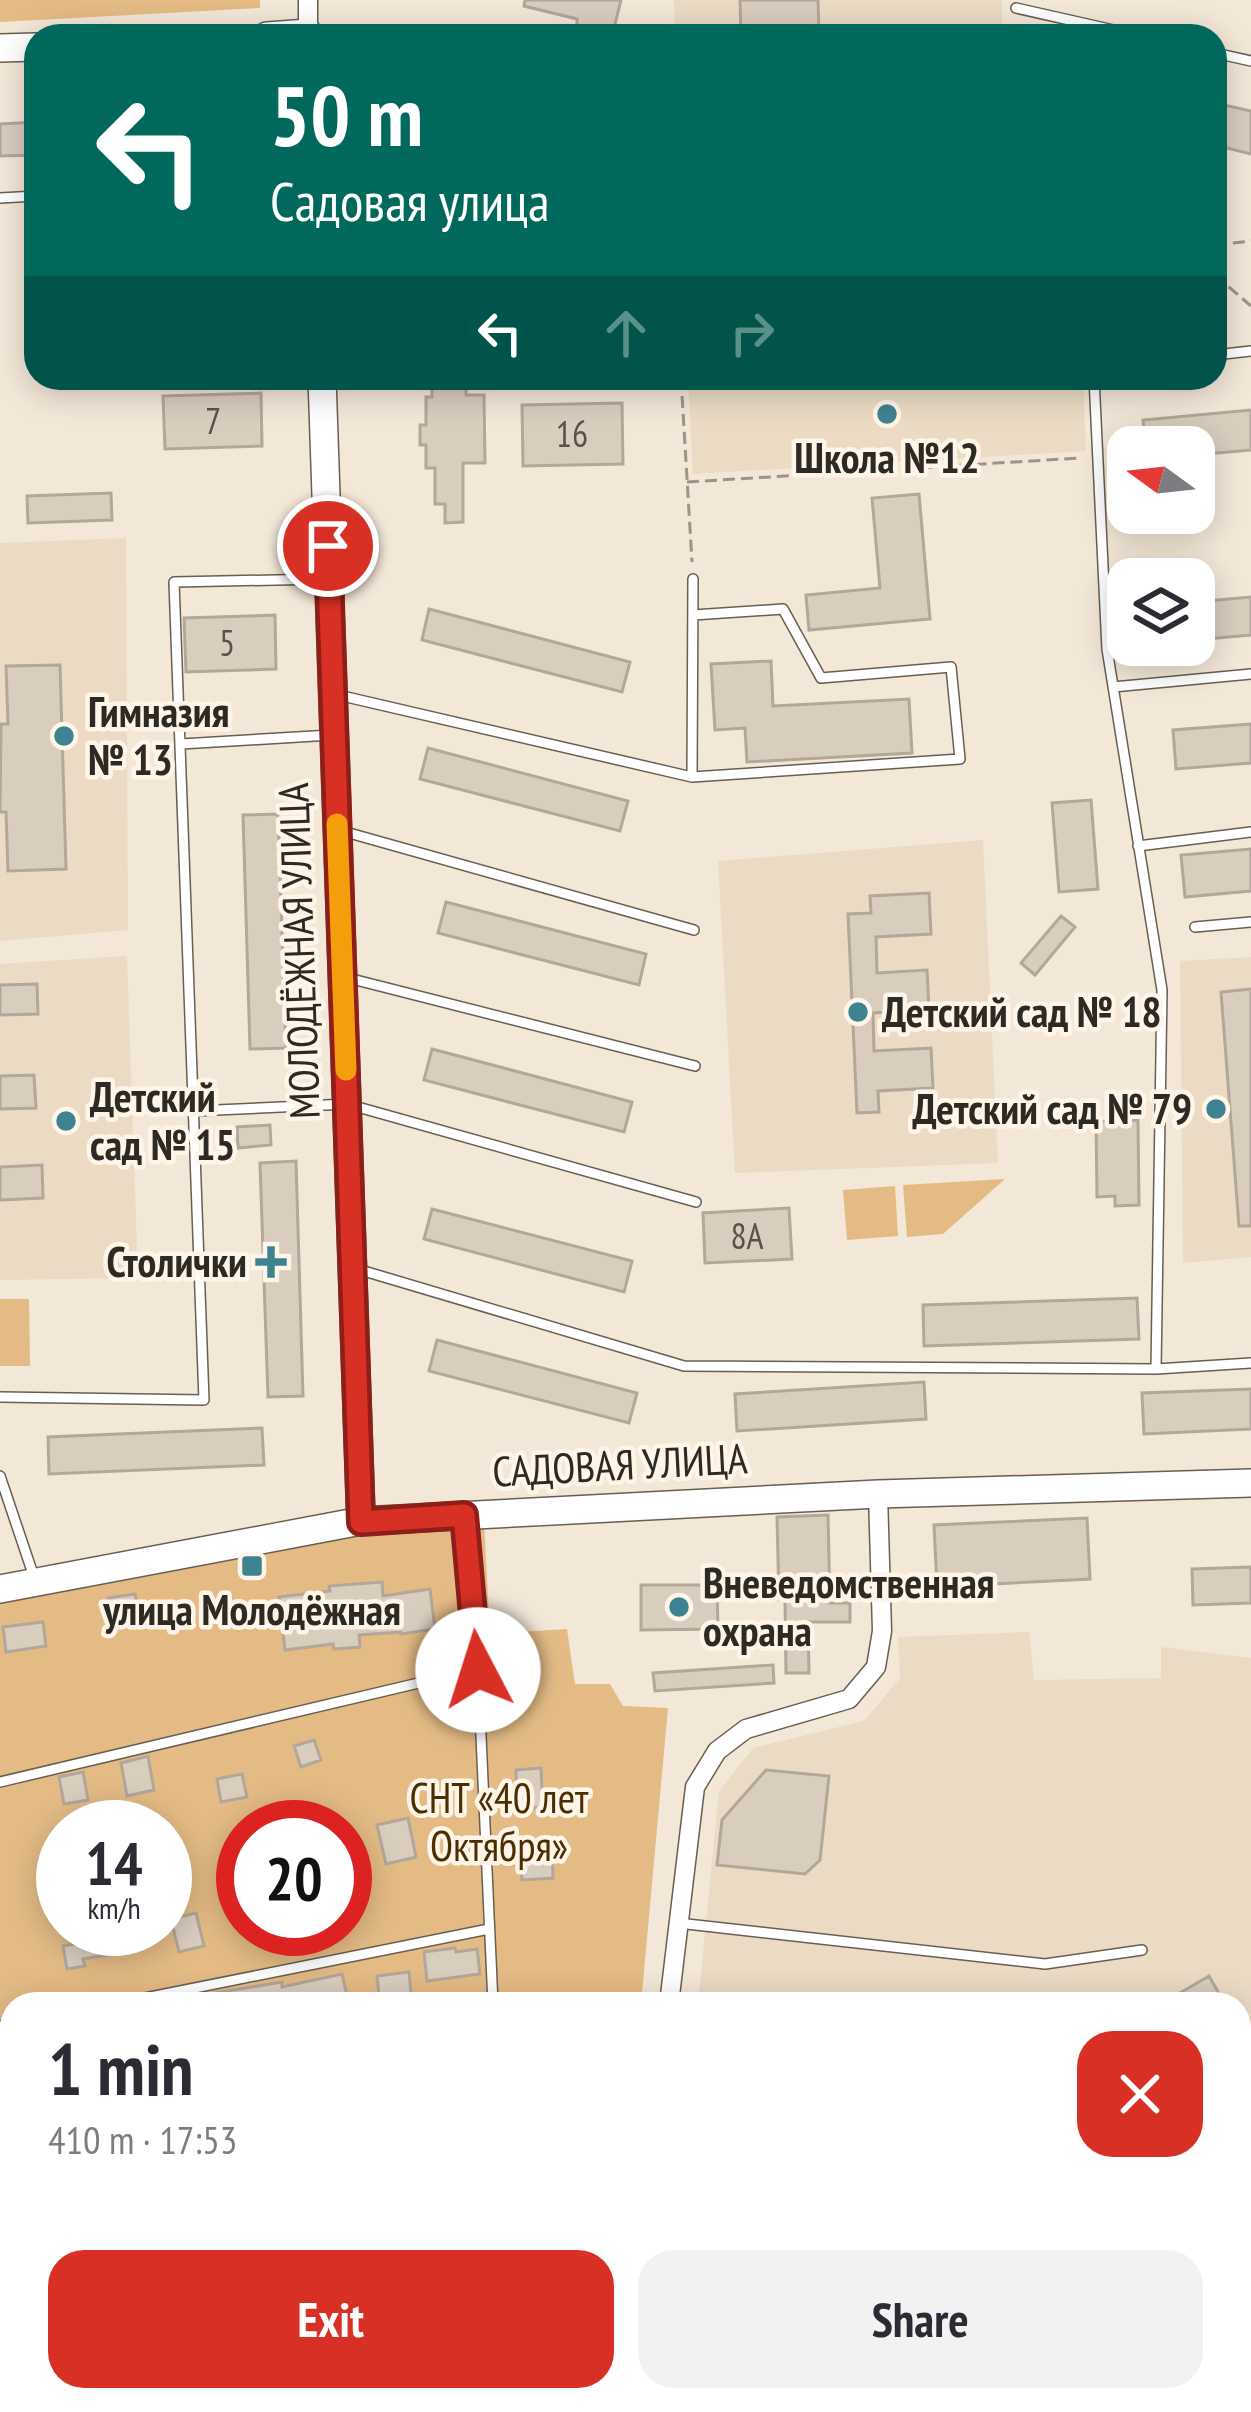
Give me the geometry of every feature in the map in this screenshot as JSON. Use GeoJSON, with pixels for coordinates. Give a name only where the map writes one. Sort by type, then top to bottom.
{"type":"FeatureCollection","features":[{"type":"Feature","properties":{"kind":"street","name":"МОЛОДЁЖНАЯ УЛИЦА"},"geometry":{"type":"LineString","coordinates":[[322,390],[361,1522]]}},
{"type":"Feature","properties":{"kind":"street","name":"САДОВАЯ УЛИЦА"},"geometry":{"type":"LineString","coordinates":[[0,1589],[361,1522],[878,1494],[1251,1483]]}},
{"type":"Feature","properties":{"kind":"street"},"geometry":{"type":"LineString","coordinates":[[670,1992],[695,1787],[717,1751],[746,1729],[849,1699],[876,1667],[882,1631],[878,1494]]}},
{"type":"Feature","properties":{"kind":"lane"},"geometry":{"type":"LineString","coordinates":[[1016,8],[1087,24]]}},
{"type":"Feature","properties":{"kind":"lane"},"geometry":{"type":"LineString","coordinates":[[1095,390],[1107,650],[1162,990],[1156,1369]]}},
{"type":"Feature","properties":{"kind":"lane"},"geometry":{"type":"LineString","coordinates":[[0,1397],[204,1400],[175,582],[329,579]]}},
{"type":"Feature","properties":{"kind":"lane"},"geometry":{"type":"LineString","coordinates":[[692,777],[693,579]]}},
{"type":"Feature","properties":{"kind":"lane"},"geometry":{"type":"LineString","coordinates":[[333,693],[692,777],[960,759],[951,667],[821,678],[783,609],[693,615]]}},
{"type":"Feature","properties":{"kind":"lane"},"geometry":{"type":"LineString","coordinates":[[1113,687],[1251,674]]}},
{"type":"Feature","properties":{"kind":"lane"},"geometry":{"type":"LineString","coordinates":[[181,744],[334,735]]}},
{"type":"Feature","properties":{"kind":"lane"},"geometry":{"type":"LineString","coordinates":[[337,829],[694,930]]}},
{"type":"Feature","properties":{"kind":"lane"},"geometry":{"type":"LineString","coordinates":[[1138,846],[1251,832]]}},
{"type":"Feature","properties":{"kind":"lane"},"geometry":{"type":"LineString","coordinates":[[1195,928],[1251,922]]}},
{"type":"Feature","properties":{"kind":"lane"},"geometry":{"type":"LineString","coordinates":[[342,977],[695,1066]]}},
{"type":"Feature","properties":{"kind":"lane"},"geometry":{"type":"LineString","coordinates":[[194,1111],[347,1104],[696,1202]]}},
{"type":"Feature","properties":{"kind":"lane"},"geometry":{"type":"LineString","coordinates":[[352,1268],[684,1366],[1156,1369],[1251,1363]]}},
{"type":"Feature","properties":{"kind":"lane"},"geometry":{"type":"LineString","coordinates":[[0,1476],[35,1582]]}},
{"type":"Feature","properties":{"kind":"lane"},"geometry":{"type":"LineString","coordinates":[[464,1515],[478,1670],[493,1992]]}},
{"type":"Feature","properties":{"kind":"lane"},"geometry":{"type":"LineString","coordinates":[[0,1782],[478,1670]]}},
{"type":"Feature","properties":{"kind":"lane"},"geometry":{"type":"LineString","coordinates":[[678,1923],[1045,1964],[1142,1950]]}},
{"type":"Feature","properties":{"kind":"lane"},"geometry":{"type":"LineString","coordinates":[[175,1992],[489,1929]]}},
{"type":"Feature","properties":{"kind":"path"},"geometry":{"type":"LineString","coordinates":[[1227,285],[1251,306]]}},
{"type":"Feature","properties":{"kind":"path"},"geometry":{"type":"LineString","coordinates":[[682,390],[693,579]]}},
{"type":"Feature","properties":{"kind":"path"},"geometry":{"type":"LineString","coordinates":[[687,482],[1098,457]]}},
{"type":"Feature","properties":{"kind":"shaded area"},"geometry":{"type":"Polygon","coordinates":[[[674,0],[1002,0],[1002,24],[675,24],[674,0]]]}},
{"type":"Feature","properties":{"kind":"shaded area","name":"Школа №12"},"geometry":{"type":"Polygon","coordinates":[[[689,390],[1083,390],[1086,451],[693,474],[689,390]]]}},
{"type":"Feature","properties":{"kind":"shaded area","name":"Гимназия № 13"},"geometry":{"type":"Polygon","coordinates":[[[126,538],[128,930],[0,941],[0,543],[126,538]]]}},
{"type":"Feature","properties":{"kind":"shaded area","name":"Детский сад № 18"},"geometry":{"type":"Polygon","coordinates":[[[983,840],[998,1163],[735,1173],[718,861],[983,840]]]}},
{"type":"Feature","properties":{"kind":"shaded area","name":"Детский сад № 15"},"geometry":{"type":"Polygon","coordinates":[[[127,956],[138,1278],[0,1280],[0,964],[127,956]]]}},
{"type":"Feature","properties":{"kind":"shaded area","name":"Детский сад № 79"},"geometry":{"type":"Polygon","coordinates":[[[1251,957],[1251,1257],[1183,1263],[1180,961],[1251,957]]]}},
{"type":"Feature","properties":{"kind":"shaded area"},"geometry":{"type":"Polygon","coordinates":[[[1029,1632],[1034,1680],[1161,1678],[1161,1647],[1251,1658],[1251,1992],[699,1992],[719,1791],[753,1748],[864,1721],[900,1678],[898,1637],[1029,1632]]]}},
{"type":"Feature","properties":{"kind":"green space"},"geometry":{"type":"Polygon","coordinates":[[[0,0],[260,0],[260,8],[0,22],[0,0]]]}},
{"type":"Feature","properties":{"kind":"green space"},"geometry":{"type":"Polygon","coordinates":[[[1005,1179],[943,1234],[907,1237],[903,1185],[1005,1179]]]}},
{"type":"Feature","properties":{"kind":"green space"},"geometry":{"type":"Polygon","coordinates":[[[895,1186],[898,1236],[847,1240],[843,1190],[895,1186]]]}},
{"type":"Feature","properties":{"kind":"green space"},"geometry":{"type":"Polygon","coordinates":[[[0,1299],[29,1299],[30,1366],[0,1366],[0,1299]]]}},
{"type":"Feature","properties":{"kind":"green space","name":"СНТ «40 лет Октября»"},"geometry":{"type":"Polygon","coordinates":[[[484,1522],[490,1634],[567,1629],[575,1684],[610,1684],[623,1706],[668,1708],[642,1992],[0,1992],[0,1603],[364,1534],[484,1522]]]}},
{"type":"Feature","properties":{"kind":"building"},"geometry":{"type":"Polygon","coordinates":[[[525,0],[621,0],[615,24],[577,24],[577,19],[524,6],[525,0]]]}},
{"type":"Feature","properties":{"kind":"building"},"geometry":{"type":"Polygon","coordinates":[[[740,0],[818,0],[819,24],[741,24],[740,0]]]}},
{"type":"Feature","properties":{"kind":"building"},"geometry":{"type":"Polygon","coordinates":[[[1227,106],[1251,111],[1251,154],[1227,148],[1227,106]]]}},
{"type":"Feature","properties":{"kind":"building"},"geometry":{"type":"Polygon","coordinates":[[[24,123],[24,155],[0,156],[0,124],[24,123]]]}},
{"type":"Feature","properties":{"kind":"building"},"geometry":{"type":"Polygon","coordinates":[[[432,390],[484,395],[485,463],[463,463],[463,522],[445,523],[445,504],[435,504],[435,468],[426,468],[426,445],[420,445],[426,397],[432,397],[432,390]]]}},
{"type":"Feature","properties":{"kind":"building"},"geometry":{"type":"Polygon","coordinates":[[[261,393],[262,446],[165,449],[163,396],[261,393]]]}},
{"type":"Feature","properties":{"kind":"building"},"geometry":{"type":"Polygon","coordinates":[[[622,403],[623,464],[523,466],[522,405],[622,403]]]}},
{"type":"Feature","properties":{"kind":"building"},"geometry":{"type":"Polygon","coordinates":[[[1251,410],[1251,450],[1215,453],[1215,426],[1143,426],[1143,420],[1251,410]]]}},
{"type":"Feature","properties":{"kind":"building"},"geometry":{"type":"Polygon","coordinates":[[[111,493],[112,520],[28,523],[27,496],[111,493]]]}},
{"type":"Feature","properties":{"kind":"building"},"geometry":{"type":"Polygon","coordinates":[[[919,494],[930,619],[809,630],[806,595],[880,588],[872,498],[919,494]]]}},
{"type":"Feature","properties":{"kind":"building"},"geometry":{"type":"Polygon","coordinates":[[[1251,597],[1251,635],[1215,638],[1215,600],[1251,597]]]}},
{"type":"Feature","properties":{"kind":"building"},"geometry":{"type":"Polygon","coordinates":[[[429,609],[630,662],[622,692],[422,640],[429,609]]]}},
{"type":"Feature","properties":{"kind":"building"},"geometry":{"type":"Polygon","coordinates":[[[275,615],[276,669],[186,672],[184,618],[275,615]]]}},
{"type":"Feature","properties":{"kind":"building"},"geometry":{"type":"Polygon","coordinates":[[[771,661],[773,706],[909,699],[912,753],[747,762],[745,728],[715,730],[711,664],[771,661]]]}},
{"type":"Feature","properties":{"kind":"building"},"geometry":{"type":"Polygon","coordinates":[[[60,665],[66,869],[8,871],[6,812],[0,812],[1,724],[8,724],[6,666],[60,665]]]}},
{"type":"Feature","properties":{"kind":"building"},"geometry":{"type":"Polygon","coordinates":[[[1251,724],[1251,763],[1176,769],[1173,730],[1251,724]]]}},
{"type":"Feature","properties":{"kind":"building"},"geometry":{"type":"Polygon","coordinates":[[[428,748],[628,801],[620,831],[420,779],[428,748]]]}},
{"type":"Feature","properties":{"kind":"building"},"geometry":{"type":"Polygon","coordinates":[[[1091,800],[1098,889],[1059,892],[1052,803],[1091,800]]]}},
{"type":"Feature","properties":{"kind":"building"},"geometry":{"type":"Polygon","coordinates":[[[278,814],[286,1048],[250,1049],[243,815],[278,814]]]}},
{"type":"Feature","properties":{"kind":"building"},"geometry":{"type":"Polygon","coordinates":[[[1251,849],[1251,891],[1185,897],[1181,855],[1251,849]]]}},
{"type":"Feature","properties":{"kind":"building"},"geometry":{"type":"Polygon","coordinates":[[[929,893],[931,934],[876,937],[877,973],[927,970],[929,1010],[873,1013],[874,1051],[931,1048],[933,1088],[878,1091],[879,1112],[857,1113],[848,914],[871,913],[870,896],[929,893]]]}},
{"type":"Feature","properties":{"kind":"building"},"geometry":{"type":"Polygon","coordinates":[[[446,902],[646,954],[639,985],[438,933],[446,902]]]}},
{"type":"Feature","properties":{"kind":"building"},"geometry":{"type":"Polygon","coordinates":[[[1061,916],[1075,927],[1035,975],[1021,963],[1061,916]]]}},
{"type":"Feature","properties":{"kind":"building"},"geometry":{"type":"Polygon","coordinates":[[[37,984],[38,1014],[0,1015],[0,985],[37,984]]]}},
{"type":"Feature","properties":{"kind":"building"},"geometry":{"type":"Polygon","coordinates":[[[1251,989],[1251,1226],[1239,1226],[1221,992],[1251,989]]]}},
{"type":"Feature","properties":{"kind":"building"},"geometry":{"type":"Polygon","coordinates":[[[432,1049],[632,1102],[624,1132],[424,1080],[432,1049]]]}},
{"type":"Feature","properties":{"kind":"building"},"geometry":{"type":"Polygon","coordinates":[[[34,1075],[36,1108],[0,1109],[0,1076],[34,1075]]]}},
{"type":"Feature","properties":{"kind":"building"},"geometry":{"type":"Polygon","coordinates":[[[1138,1120],[1139,1205],[1115,1206],[1115,1196],[1097,1197],[1096,1122],[1138,1120]]]}},
{"type":"Feature","properties":{"kind":"building"},"geometry":{"type":"Polygon","coordinates":[[[270,1125],[271,1145],[238,1148],[237,1127],[270,1125]]]}},
{"type":"Feature","properties":{"kind":"building"},"geometry":{"type":"Polygon","coordinates":[[[296,1161],[303,1396],[268,1397],[260,1163],[296,1161]]]}},
{"type":"Feature","properties":{"kind":"building"},"geometry":{"type":"Polygon","coordinates":[[[42,1165],[43,1198],[0,1200],[0,1167],[42,1165]]]}},
{"type":"Feature","properties":{"kind":"building"},"geometry":{"type":"Polygon","coordinates":[[[789,1208],[792,1259],[705,1263],[703,1213],[789,1208]]]}},
{"type":"Feature","properties":{"kind":"building"},"geometry":{"type":"Polygon","coordinates":[[[432,1209],[632,1261],[624,1292],[424,1239],[432,1209]]]}},
{"type":"Feature","properties":{"kind":"building"},"geometry":{"type":"Polygon","coordinates":[[[1137,1298],[1139,1339],[924,1346],[923,1305],[1137,1298]]]}},
{"type":"Feature","properties":{"kind":"building"},"geometry":{"type":"Polygon","coordinates":[[[437,1340],[637,1393],[629,1423],[429,1371],[437,1340]]]}},
{"type":"Feature","properties":{"kind":"building"},"geometry":{"type":"Polygon","coordinates":[[[924,1382],[926,1419],[737,1431],[735,1394],[924,1382]]]}},
{"type":"Feature","properties":{"kind":"building"},"geometry":{"type":"Polygon","coordinates":[[[1251,1389],[1251,1429],[1144,1434],[1142,1393],[1251,1389]]]}},
{"type":"Feature","properties":{"kind":"building"},"geometry":{"type":"Polygon","coordinates":[[[262,1428],[264,1465],[49,1474],[48,1437],[262,1428]]]}},
{"type":"Feature","properties":{"kind":"building"},"geometry":{"type":"Polygon","coordinates":[[[828,1515],[830,1603],[850,1603],[850,1622],[808,1622],[809,1673],[786,1673],[777,1517],[828,1515]]]}},
{"type":"Feature","properties":{"kind":"building"},"geometry":{"type":"Polygon","coordinates":[[[1087,1518],[1090,1579],[937,1587],[934,1525],[1087,1518]]]}},
{"type":"Feature","properties":{"kind":"building"},"geometry":{"type":"Polygon","coordinates":[[[1251,1567],[1251,1603],[1193,1605],[1192,1569],[1251,1567]]]}},
{"type":"Feature","properties":{"kind":"building"},"geometry":{"type":"Polygon","coordinates":[[[382,1582],[383,1596],[430,1589],[435,1629],[359,1635],[360,1647],[334,1649],[333,1644],[285,1650],[279,1597],[330,1591],[329,1586],[382,1582]]]}},
{"type":"Feature","properties":{"kind":"building","name":"Вневедомственная охрана"},"geometry":{"type":"Polygon","coordinates":[[[641,1585],[717,1585],[718,1629],[641,1630],[641,1585]]]}},
{"type":"Feature","properties":{"kind":"building"},"geometry":{"type":"Polygon","coordinates":[[[135,1594],[140,1621],[112,1626],[108,1598],[135,1594]]]}},
{"type":"Feature","properties":{"kind":"building"},"geometry":{"type":"Polygon","coordinates":[[[43,1622],[46,1646],[6,1652],[3,1627],[43,1622]]]}},
{"type":"Feature","properties":{"kind":"building"},"geometry":{"type":"Polygon","coordinates":[[[773,1665],[774,1683],[655,1691],[653,1673],[773,1665]]]}},
{"type":"Feature","properties":{"kind":"building"},"geometry":{"type":"Polygon","coordinates":[[[314,1740],[321,1760],[301,1767],[294,1746],[314,1740]]]}},
{"type":"Feature","properties":{"kind":"building"},"geometry":{"type":"Polygon","coordinates":[[[148,1756],[154,1790],[127,1796],[121,1763],[148,1756]]]}},
{"type":"Feature","properties":{"kind":"building"},"geometry":{"type":"Polygon","coordinates":[[[541,1768],[542,1792],[548,1792],[549,1807],[526,1808],[526,1798],[517,1799],[516,1770],[541,1768]]]}},
{"type":"Feature","properties":{"kind":"building"},"geometry":{"type":"Polygon","coordinates":[[[766,1770],[829,1776],[820,1860],[805,1874],[717,1865],[722,1820],[766,1770]]]}},
{"type":"Feature","properties":{"kind":"building"},"geometry":{"type":"Polygon","coordinates":[[[83,1772],[88,1800],[63,1800],[59,1777],[83,1772]]]}},
{"type":"Feature","properties":{"kind":"building"},"geometry":{"type":"Polygon","coordinates":[[[242,1774],[247,1797],[221,1800],[217,1779],[242,1774]]]}},
{"type":"Feature","properties":{"kind":"building"},"geometry":{"type":"Polygon","coordinates":[[[408,1818],[416,1857],[386,1864],[377,1825],[408,1818]]]}},
{"type":"Feature","properties":{"kind":"building"},"geometry":{"type":"Polygon","coordinates":[[[552,1847],[553,1878],[522,1880],[520,1848],[552,1847]]]}},
{"type":"Feature","properties":{"kind":"building"},"geometry":{"type":"Polygon","coordinates":[[[196,1913],[204,1946],[192,1949],[192,1914],[196,1913]]]}},
{"type":"Feature","properties":{"kind":"building"},"geometry":{"type":"Polygon","coordinates":[[[455,1948],[456,1952],[477,1949],[480,1974],[427,1981],[424,1952],[455,1948]]]}},
{"type":"Feature","properties":{"kind":"building"},"geometry":{"type":"Polygon","coordinates":[[[65,1956],[101,1956],[83,1959],[85,1966],[67,1969],[65,1956]]]}},
{"type":"Feature","properties":{"kind":"building"},"geometry":{"type":"Polygon","coordinates":[[[409,1972],[411,1992],[379,1992],[377,1976],[409,1972]]]}},
{"type":"Feature","properties":{"kind":"building"},"geometry":{"type":"Polygon","coordinates":[[[342,1974],[346,1992],[221,1992],[282,1982],[282,1987],[342,1974]]]}},
{"type":"Feature","properties":{"kind":"building"},"geometry":{"type":"Polygon","coordinates":[[[1209,1976],[1218,1992],[1182,1992],[1209,1976]]]}},
{"type":"Feature","properties":{"kind":"slow traffic"},"geometry":{"type":"LineString","coordinates":[[337,824],[346,1070]]}},
{"type":"Feature","properties":{"kind":"place","name":"Школа №12"},"geometry":{"type":"Point","coordinates":[887,414]}},
{"type":"Feature","properties":{"kind":"place","name":"Гимназия № 13"},"geometry":{"type":"Point","coordinates":[64,736]}},
{"type":"Feature","properties":{"kind":"place","name":"Детский сад № 18"},"geometry":{"type":"Point","coordinates":[858,1012]}},
{"type":"Feature","properties":{"kind":"place","name":"Детский сад № 79"},"geometry":{"type":"Point","coordinates":[1216,1109]}},
{"type":"Feature","properties":{"kind":"place","name":"Детский сад № 15"},"geometry":{"type":"Point","coordinates":[66,1121]}},
{"type":"Feature","properties":{"kind":"place","name":"Столички"},"geometry":{"type":"Point","coordinates":[271,1262]}},
{"type":"Feature","properties":{"kind":"place","name":"улица Молодёжная"},"geometry":{"type":"Point","coordinates":[252,1566]}},
{"type":"Feature","properties":{"kind":"place","name":"Вневедомственная охрана"},"geometry":{"type":"Point","coordinates":[679,1607]}},
{"type":"Feature","properties":{"kind":"route"},"geometry":{"type":"LineString","coordinates":[[328,546],[361,1522],[464,1515],[478,1670]]}}]}
